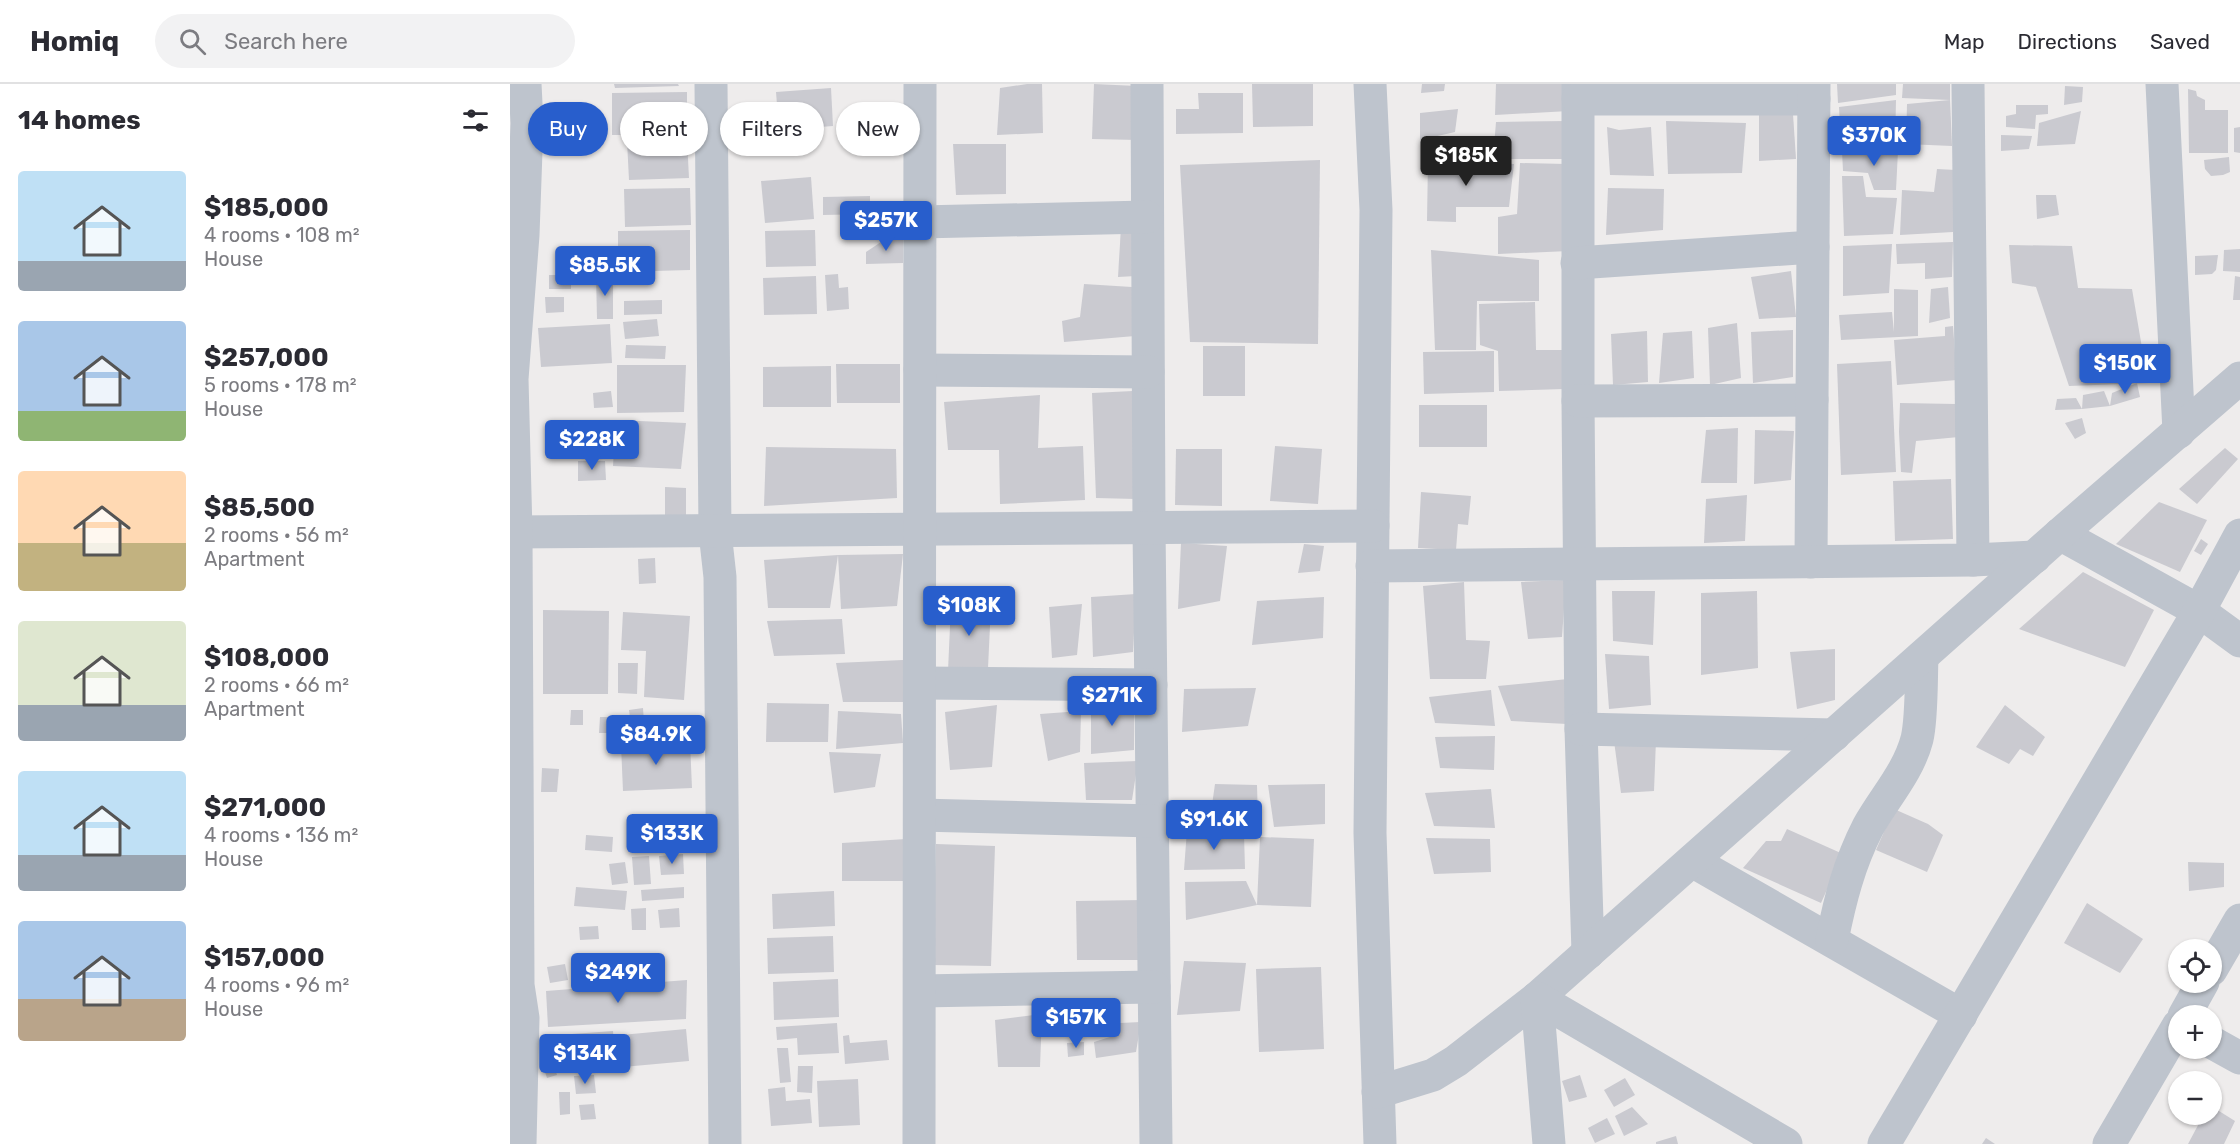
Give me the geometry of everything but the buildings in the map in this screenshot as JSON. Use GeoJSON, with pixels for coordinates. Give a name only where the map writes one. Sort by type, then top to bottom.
{"type":"FeatureCollection","features":[{"type":"Feature","properties":{"kind":"street"},"geometry":{"type":"LineString","coordinates":[[520,1144],[523,1018],[514,985],[511,397],[516,235],[527,123],[525,84]]}},
{"type":"Feature","properties":{"kind":"street"},"geometry":{"type":"LineString","coordinates":[[711,84],[715,532],[720,577],[725,1144]]}},
{"type":"Feature","properties":{"kind":"street"},"geometry":{"type":"LineString","coordinates":[[920,84],[920,1144]]}},
{"type":"Feature","properties":{"kind":"street"},"geometry":{"type":"LineString","coordinates":[[1147,84],[1156,1144]]}},
{"type":"Feature","properties":{"kind":"street"},"geometry":{"type":"LineString","coordinates":[[1370,84],[1376,210],[1370,833],[1380,1144]]}},
{"type":"Feature","properties":{"kind":"street"},"geometry":{"type":"LineString","coordinates":[[1968,84],[1973,560]]}},
{"type":"Feature","properties":{"kind":"street"},"geometry":{"type":"LineString","coordinates":[[2162,84],[2179,432]]}},
{"type":"Feature","properties":{"kind":"street"},"geometry":{"type":"LineString","coordinates":[[1588,953],[1581,729],[1577,263],[1578,91],[1814,92],[1811,562]]}},
{"type":"Feature","properties":{"kind":"street"},"geometry":{"type":"LineString","coordinates":[[920,222],[1147,218]]}},
{"type":"Feature","properties":{"kind":"street"},"geometry":{"type":"LineString","coordinates":[[1577,263],[1813,247]]}},
{"type":"Feature","properties":{"kind":"street"},"geometry":{"type":"LineString","coordinates":[[920,370],[1148,372]]}},
{"type":"Feature","properties":{"kind":"street"},"geometry":{"type":"LineString","coordinates":[[1378,1092],[1433,1075],[1456,1062],[1537,998],[2060,534],[2240,378]]}},
{"type":"Feature","properties":{"kind":"street"},"geometry":{"type":"LineString","coordinates":[[1578,401],[1812,400]]}},
{"type":"Feature","properties":{"kind":"street"},"geometry":{"type":"LineString","coordinates":[[513,532],[1372,526]]}},
{"type":"Feature","properties":{"kind":"street"},"geometry":{"type":"LineString","coordinates":[[2060,534],[2199,611],[2240,641]]}},
{"type":"Feature","properties":{"kind":"street"},"geometry":{"type":"LineString","coordinates":[[1884,1144],[2199,611],[2240,535]]}},
{"type":"Feature","properties":{"kind":"street"},"geometry":{"type":"LineString","coordinates":[[1372,566],[1973,560],[2035,557]]}},
{"type":"Feature","properties":{"kind":"street"},"geometry":{"type":"LineString","coordinates":[[1832,940],[1842,890],[1851,862],[1869,825],[1906,768],[1917,738],[1922,657]]}},
{"type":"Feature","properties":{"kind":"street"},"geometry":{"type":"LineString","coordinates":[[921,683],[1151,685]]}},
{"type":"Feature","properties":{"kind":"street"},"geometry":{"type":"LineString","coordinates":[[1581,729],[1834,735]]}},
{"type":"Feature","properties":{"kind":"street"},"geometry":{"type":"LineString","coordinates":[[920,815],[1153,821]]}},
{"type":"Feature","properties":{"kind":"street"},"geometry":{"type":"LineString","coordinates":[[1692,861],[1961,1015]]}},
{"type":"Feature","properties":{"kind":"street"},"geometry":{"type":"LineString","coordinates":[[2222,951],[2240,920]]}},
{"type":"Feature","properties":{"kind":"street"},"geometry":{"type":"LineString","coordinates":[[920,991],[1154,987]]}},
{"type":"Feature","properties":{"kind":"street"},"geometry":{"type":"LineString","coordinates":[[1537,998],[1549,1144]]}},
{"type":"Feature","properties":{"kind":"street"},"geometry":{"type":"LineString","coordinates":[[1537,998],[1786,1144]]}},
{"type":"Feature","properties":{"kind":"street"},"geometry":{"type":"LineString","coordinates":[[2109,1144],[2168,1043]]}},
{"type":"Feature","properties":{"kind":"street"},"geometry":{"type":"LineString","coordinates":[[2222,1048],[2240,1058]]}}]}
